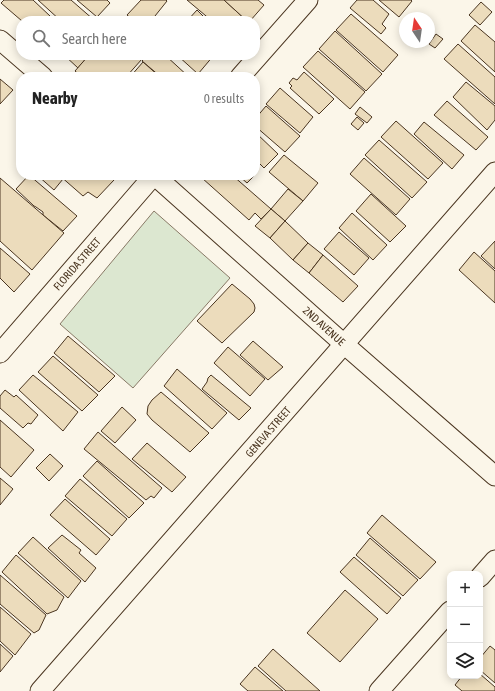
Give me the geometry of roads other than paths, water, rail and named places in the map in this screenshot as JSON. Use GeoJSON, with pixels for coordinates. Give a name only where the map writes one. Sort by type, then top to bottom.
{"type":"FeatureCollection","features":[{"type":"Feature","properties":{"kind":"street"},"geometry":{"type":"LineString","coordinates":[[260,54],[308,0]]}},
{"type":"Feature","properties":{"kind":"street"},"geometry":{"type":"LineString","coordinates":[[0,40],[16,54]]}},
{"type":"Feature","properties":{"kind":"street"},"geometry":{"type":"LineString","coordinates":[[23,60],[37,72]]}},
{"type":"Feature","properties":{"kind":"street"},"geometry":{"type":"LineString","coordinates":[[244,72],[255,60]]}},
{"type":"Feature","properties":{"kind":"street","name":"GENEVA STREET"},"geometry":{"type":"LineString","coordinates":[[40,691],[345,345],[495,172]]}},
{"type":"Feature","properties":{"kind":"street","name":"FLORIDA STREET"},"geometry":{"type":"LineString","coordinates":[[0,353],[150,180]]}},
{"type":"Feature","properties":{"kind":"street","name":"2ND AVENUE"},"geometry":{"type":"LineString","coordinates":[[160,180],[495,476]]}},
{"type":"Feature","properties":{"kind":"street"},"geometry":{"type":"LineString","coordinates":[[483,574],[495,560]]}},
{"type":"Feature","properties":{"kind":"street"},"geometry":{"type":"LineString","coordinates":[[379,691],[447,614]]}}]}
